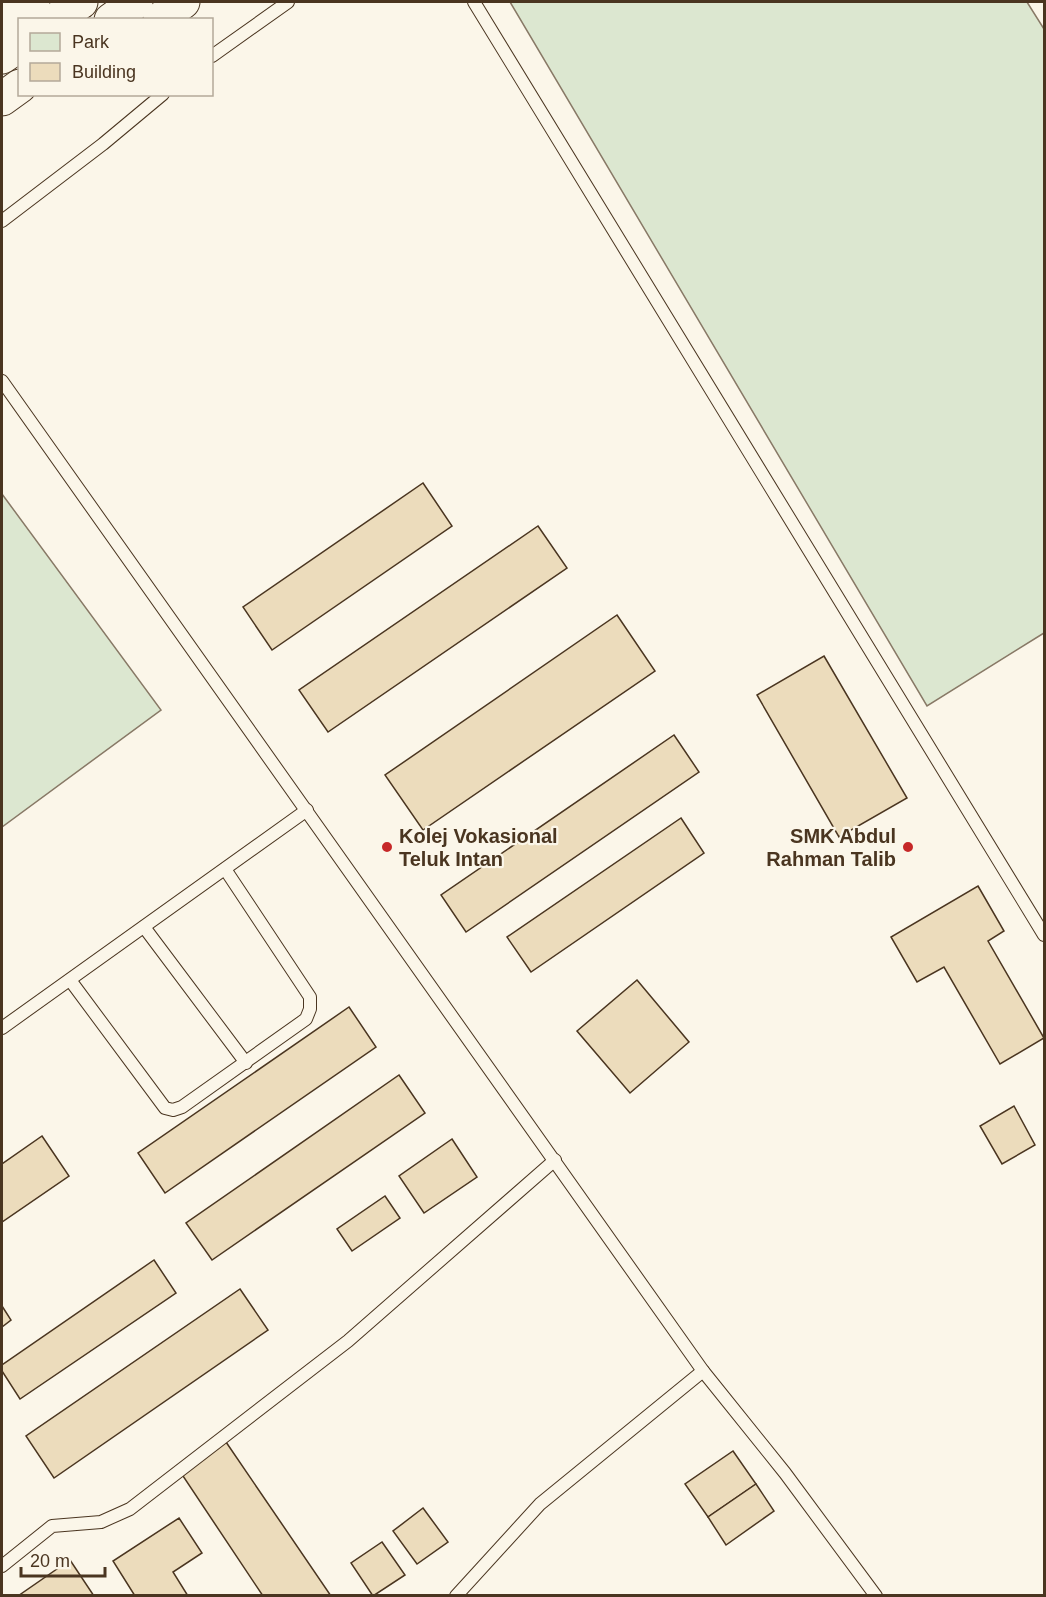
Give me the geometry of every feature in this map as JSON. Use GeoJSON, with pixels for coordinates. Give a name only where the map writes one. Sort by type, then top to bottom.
{"type":"FeatureCollection","features":[{"type":"Feature","properties":{"kind":"highway"},"geometry":{"type":"LineString","coordinates":[[2,24],[33,2]]}},
{"type":"Feature","properties":{"kind":"highway"},"geometry":{"type":"LineString","coordinates":[[58,18],[81,2]]}},
{"type":"Feature","properties":{"kind":"highway"},"geometry":{"type":"LineString","coordinates":[[114,18],[136,2]]}},
{"type":"Feature","properties":{"kind":"highway"},"geometry":{"type":"LineString","coordinates":[[147,2],[160,18]]}},
{"type":"Feature","properties":{"kind":"highway"},"geometry":{"type":"LineString","coordinates":[[162,18],[183,2]]}},
{"type":"Feature","properties":{"kind":"highway"},"geometry":{"type":"LineString","coordinates":[[2,57],[18,46]]}},
{"type":"Feature","properties":{"kind":"highway"},"geometry":{"type":"LineString","coordinates":[[2,99],[18,87]]}},
{"type":"Feature","properties":{"kind":"lane"},"geometry":{"type":"LineString","coordinates":[[213,55],[288,2]]}},
{"type":"Feature","properties":{"kind":"lane"},"geometry":{"type":"LineString","coordinates":[[474,2],[1044,935]]}},
{"type":"Feature","properties":{"kind":"lane"},"geometry":{"type":"LineString","coordinates":[[2,221],[104,144],[161,96]]}},
{"type":"Feature","properties":{"kind":"lane"},"geometry":{"type":"LineString","coordinates":[[2,381],[703,1371],[785,1473],[876,1596]]}},
{"type":"Feature","properties":{"kind":"lane"},"geometry":{"type":"LineString","coordinates":[[2,1028],[307,810]]}},
{"type":"Feature","properties":{"kind":"lane"},"geometry":{"type":"LineString","coordinates":[[70,980],[165,1108],[173,1110],[182,1107],[246,1063],[306,1019],[310,1009],[310,997],[225,869]]}},
{"type":"Feature","properties":{"kind":"lane"},"geometry":{"type":"LineString","coordinates":[[144,927],[246,1063]]}},
{"type":"Feature","properties":{"kind":"lane"},"geometry":{"type":"LineString","coordinates":[[2,1566],[52,1526],[101,1522],[130,1509],[348,1341],[555,1160]]}},
{"type":"Feature","properties":{"kind":"lane"},"geometry":{"type":"LineString","coordinates":[[456,1596],[540,1504],[703,1371]]}},
{"type":"Feature","properties":{"kind":"green space"},"geometry":{"type":"Polygon","coordinates":[[[510,2],[1027,2],[1044,29],[1044,633],[927,706],[510,2]]]}},
{"type":"Feature","properties":{"kind":"green space"},"geometry":{"type":"Polygon","coordinates":[[[2,494],[161,710],[2,827],[2,494]]]}},
{"type":"Feature","properties":{"kind":"building"},"geometry":{"type":"Polygon","coordinates":[[[423,483],[452,526],[272,650],[243,607],[423,483]]]}},
{"type":"Feature","properties":{"kind":"building"},"geometry":{"type":"Polygon","coordinates":[[[538,526],[567,568],[328,732],[299,690],[538,526]]]}},
{"type":"Feature","properties":{"kind":"building"},"geometry":{"type":"Polygon","coordinates":[[[617,615],[655,671],[423,830],[385,775],[617,615]]]}},
{"type":"Feature","properties":{"kind":"building"},"geometry":{"type":"Polygon","coordinates":[[[824,656],[907,798],[839,837],[757,695],[824,656]]]}},
{"type":"Feature","properties":{"kind":"building"},"geometry":{"type":"Polygon","coordinates":[[[674,735],[699,772],[466,932],[441,895],[674,735]]]}},
{"type":"Feature","properties":{"kind":"building"},"geometry":{"type":"Polygon","coordinates":[[[681,818],[704,853],[531,972],[507,937],[681,818]]]}},
{"type":"Feature","properties":{"kind":"building"},"geometry":{"type":"Polygon","coordinates":[[[978,886],[1004,931],[988,941],[1044,1038],[1000,1064],[944,967],[917,982],[891,937],[978,886]]]}},
{"type":"Feature","properties":{"kind":"building"},"geometry":{"type":"Polygon","coordinates":[[[637,980],[689,1042],[630,1093],[577,1031],[637,980]]]}},
{"type":"Feature","properties":{"kind":"building"},"geometry":{"type":"Polygon","coordinates":[[[349,1007],[376,1047],[165,1193],[138,1153],[349,1007]]]}},
{"type":"Feature","properties":{"kind":"building"},"geometry":{"type":"Polygon","coordinates":[[[399,1075],[425,1113],[212,1260],[186,1223],[399,1075]]]}},
{"type":"Feature","properties":{"kind":"building"},"geometry":{"type":"Polygon","coordinates":[[[1014,1106],[1035,1145],[1002,1164],[980,1126],[1014,1106]]]}},
{"type":"Feature","properties":{"kind":"building"},"geometry":{"type":"Polygon","coordinates":[[[42,1136],[69,1176],[2,1222],[2,1164],[42,1136]]]}},
{"type":"Feature","properties":{"kind":"building"},"geometry":{"type":"Polygon","coordinates":[[[452,1139],[477,1177],[424,1213],[399,1176],[452,1139]]]}},
{"type":"Feature","properties":{"kind":"building"},"geometry":{"type":"Polygon","coordinates":[[[385,1196],[400,1218],[352,1251],[337,1229],[385,1196]]]}},
{"type":"Feature","properties":{"kind":"building"},"geometry":{"type":"Polygon","coordinates":[[[154,1260],[176,1293],[20,1399],[2,1371],[2,1365],[154,1260]]]}},
{"type":"Feature","properties":{"kind":"building"},"geometry":{"type":"Polygon","coordinates":[[[240,1289],[268,1330],[54,1478],[26,1436],[240,1289]]]}},
{"type":"Feature","properties":{"kind":"building"},"geometry":{"type":"Polygon","coordinates":[[[2,1306],[11,1320],[2,1327],[2,1306]]]}},
{"type":"Feature","properties":{"kind":"building"},"geometry":{"type":"Polygon","coordinates":[[[226,1442],[331,1596],[263,1596],[181,1473],[226,1442]]]}},
{"type":"Feature","properties":{"kind":"building"},"geometry":{"type":"Polygon","coordinates":[[[733,1451],[756,1484],[708,1517],[685,1484],[733,1451]]]}},
{"type":"Feature","properties":{"kind":"building"},"geometry":{"type":"Polygon","coordinates":[[[756,1484],[774,1511],[726,1545],[708,1517],[756,1484]]]}},
{"type":"Feature","properties":{"kind":"building"},"geometry":{"type":"Polygon","coordinates":[[[423,1508],[448,1542],[417,1564],[393,1531],[423,1508]]]}},
{"type":"Feature","properties":{"kind":"building"},"geometry":{"type":"Polygon","coordinates":[[[179,1518],[202,1553],[173,1572],[188,1596],[135,1596],[113,1561],[179,1518]]]}},
{"type":"Feature","properties":{"kind":"building"},"geometry":{"type":"Polygon","coordinates":[[[382,1542],[405,1575],[373,1596],[351,1563],[382,1542]]]}},
{"type":"Feature","properties":{"kind":"building"},"geometry":{"type":"Polygon","coordinates":[[[70,1560],[94,1596],[18,1596],[70,1560]]]}},
{"type":"Feature","properties":{"kind":"place","name":"Kolej Vokasional Teluk Intan"},"geometry":{"type":"Point","coordinates":[387,847]}},
{"type":"Feature","properties":{"kind":"place","name":"SMK Abdul Rahman Talib"},"geometry":{"type":"Point","coordinates":[908,847]}}]}
